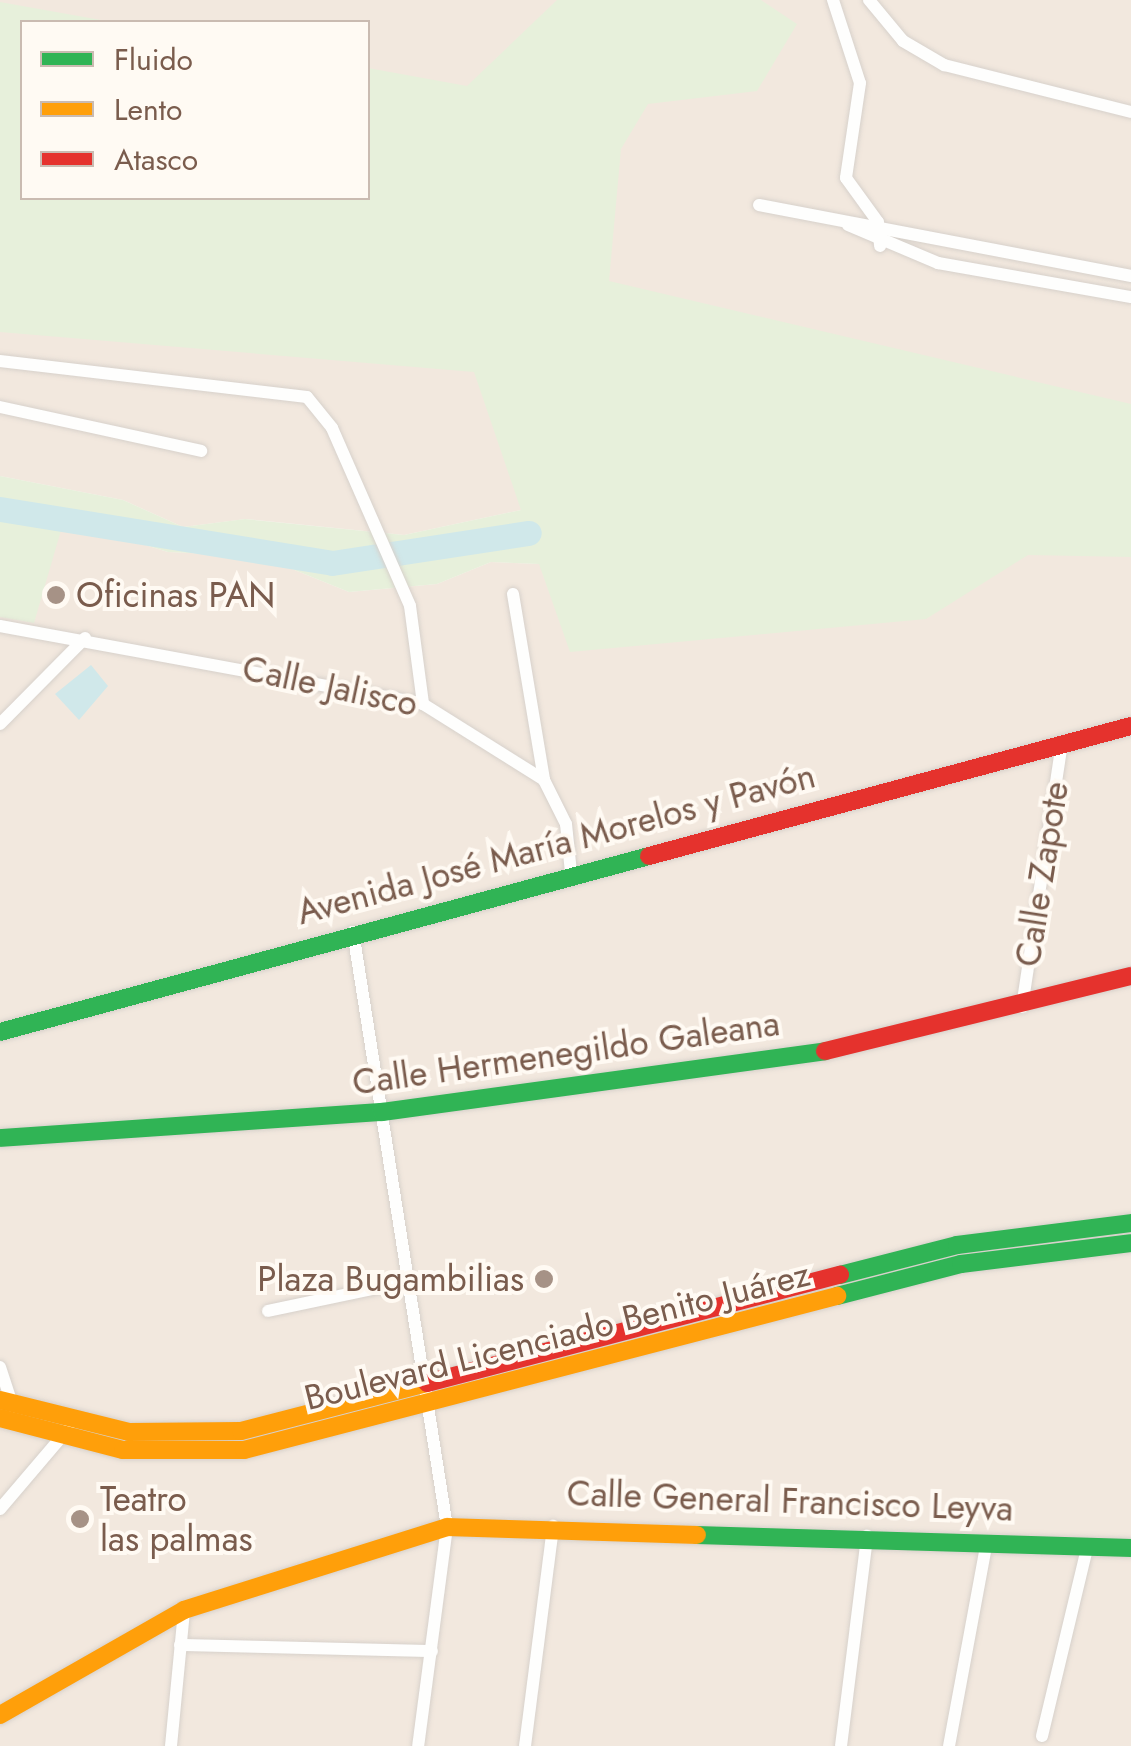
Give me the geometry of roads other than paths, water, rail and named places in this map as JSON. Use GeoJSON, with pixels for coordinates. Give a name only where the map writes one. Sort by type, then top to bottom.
{"type":"FeatureCollection","features":[{"type":"Feature","properties":{"kind":"street"},"geometry":{"type":"LineString","coordinates":[[832,0],[860,83],[846,178],[878,222],[880,246]]}},
{"type":"Feature","properties":{"kind":"street"},"geometry":{"type":"LineString","coordinates":[[869,0],[903,41],[944,64],[1131,112]]}},
{"type":"Feature","properties":{"kind":"street"},"geometry":{"type":"LineString","coordinates":[[759,205],[848,226],[880,246],[1131,297]]}},
{"type":"Feature","properties":{"kind":"street"},"geometry":{"type":"LineString","coordinates":[[848,226],[878,222],[1131,276]]}},
{"type":"Feature","properties":{"kind":"street"},"geometry":{"type":"LineString","coordinates":[[0,361],[306,397],[332,428],[410,606],[423,704]]}},
{"type":"Feature","properties":{"kind":"street"},"geometry":{"type":"LineString","coordinates":[[0,407],[202,451]]}},
{"type":"Feature","properties":{"kind":"street"},"geometry":{"type":"LineString","coordinates":[[513,594],[544,780],[566,824],[571,872]]}},
{"type":"Feature","properties":{"kind":"street","name":"Calle Jalisco"},"geometry":{"type":"LineString","coordinates":[[0,626],[85,638],[423,704],[544,780]]}},
{"type":"Feature","properties":{"kind":"street"},"geometry":{"type":"LineString","coordinates":[[0,724],[85,638]]}},
{"type":"Feature","properties":{"kind":"street","name":"Avenida José María Morelos y Pavón"},"geometry":{"type":"LineString","coordinates":[[0,1032],[571,872],[1131,726]]}},
{"type":"Feature","properties":{"kind":"street","name":"Calle Zapote"},"geometry":{"type":"LineString","coordinates":[[1022,1008],[1062,741]]}},
{"type":"Feature","properties":{"kind":"street"},"geometry":{"type":"LineString","coordinates":[[353,932],[447,1526],[418,1746]]}},
{"type":"Feature","properties":{"kind":"street","name":"Calle Hermenegildo Galeana"},"geometry":{"type":"LineString","coordinates":[[0,1138],[382,1112],[686,1075],[1022,1008],[1131,976]]}},
{"type":"Feature","properties":{"kind":"street","name":"Boulevard Licenciado Benito Juárez"},"geometry":{"type":"LineString","coordinates":[[8,1412],[68,1431],[244,1450],[424,1390],[959,1255],[1131,1223]]}},
{"type":"Feature","properties":{"kind":"street","name":"Boulevard Licenciado Benito Juárez"},"geometry":{"type":"LineString","coordinates":[[959,1255],[1131,1243]]}},
{"type":"Feature","properties":{"kind":"street"},"geometry":{"type":"LineString","coordinates":[[268,1311],[410,1281]]}},
{"type":"Feature","properties":{"kind":"street"},"geometry":{"type":"LineString","coordinates":[[0,1367],[8,1412]]}},
{"type":"Feature","properties":{"kind":"street"},"geometry":{"type":"LineString","coordinates":[[0,1509],[68,1431]]}},
{"type":"Feature","properties":{"kind":"street"},"geometry":{"type":"LineString","coordinates":[[525,1746],[553,1524]]}},
{"type":"Feature","properties":{"kind":"street","name":"Calle General Francisco Leyva"},"geometry":{"type":"LineString","coordinates":[[0,1715],[184,1610],[447,1526],[553,1524],[1131,1548]]}},
{"type":"Feature","properties":{"kind":"street"},"geometry":{"type":"LineString","coordinates":[[841,1746],[867,1536]]}},
{"type":"Feature","properties":{"kind":"street"},"geometry":{"type":"LineString","coordinates":[[949,1746],[987,1541]]}},
{"type":"Feature","properties":{"kind":"street"},"geometry":{"type":"LineString","coordinates":[[1042,1736],[1088,1545]]}},
{"type":"Feature","properties":{"kind":"street"},"geometry":{"type":"LineString","coordinates":[[171,1746],[184,1610]]}},
{"type":"Feature","properties":{"kind":"street"},"geometry":{"type":"LineString","coordinates":[[180,1645],[432,1651]]}},
{"type":"Feature","properties":{"kind":"water"},"geometry":{"type":"Polygon","coordinates":[[[91,665],[108,686],[79,720],[55,694],[91,665]]]}},
{"type":"Feature","properties":{"kind":"waterway"},"geometry":{"type":"LineString","coordinates":[[0,509],[332,563],[529,533]]}},
{"type":"Feature","properties":{"kind":"place","name":"Oficinas PAN"},"geometry":{"type":"Point","coordinates":[56,595]}},
{"type":"Feature","properties":{"kind":"place","name":"Plaza Bugambilias"},"geometry":{"type":"Point","coordinates":[544,1279]}},
{"type":"Feature","properties":{"kind":"place","name":"Teatro las palmas"},"geometry":{"type":"Point","coordinates":[80,1519]}}]}
